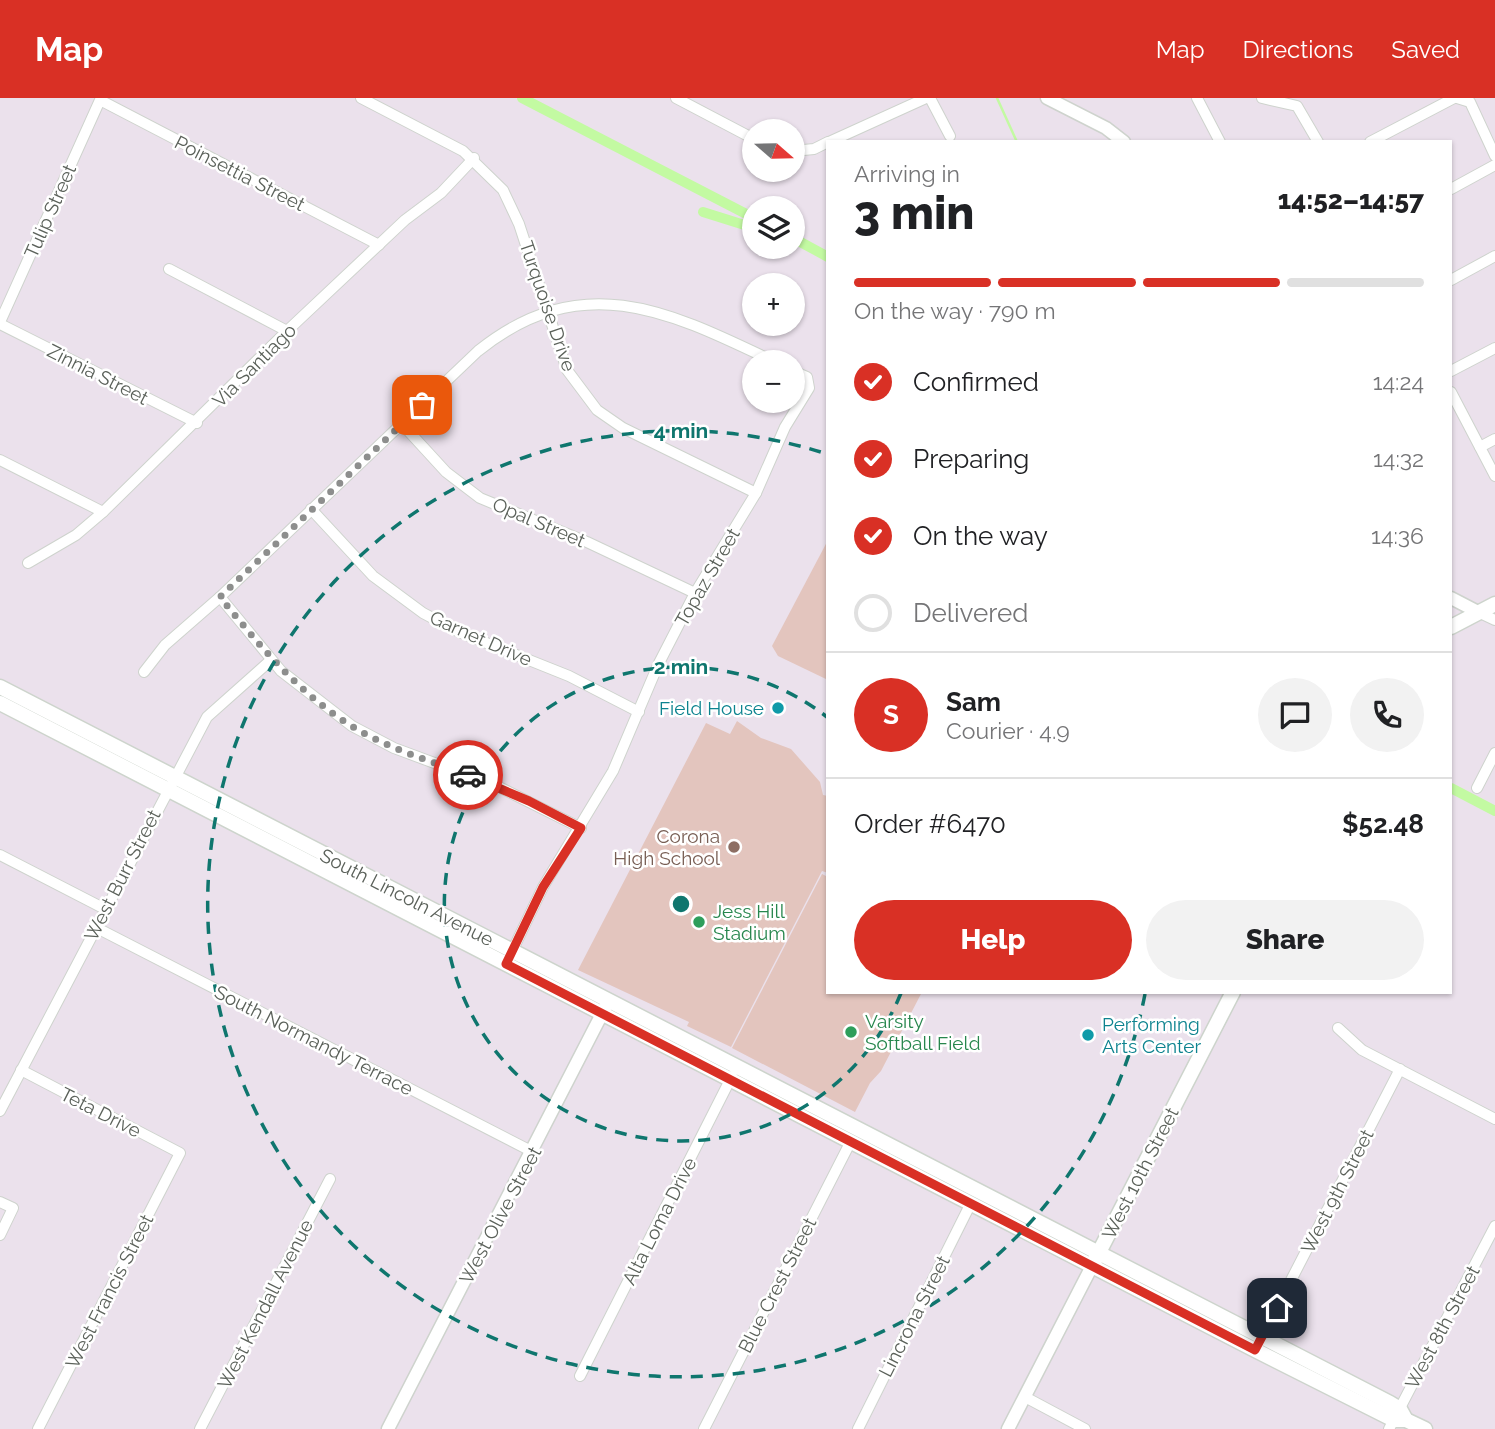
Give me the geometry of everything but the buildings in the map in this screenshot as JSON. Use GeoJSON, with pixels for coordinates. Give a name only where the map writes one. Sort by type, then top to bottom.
{"type":"FeatureCollection","features":[{"type":"Feature","properties":{"kind":"main road"},"geometry":{"type":"LineString","coordinates":[[1452,626],[1495,604]]}},
{"type":"Feature","properties":{"kind":"main road","name":"South Lincoln Avenue"},"geometry":{"type":"LineString","coordinates":[[0,687],[171,783],[1259,1344],[1397,1419],[1425,1429]]}},
{"type":"Feature","properties":{"kind":"main road","name":"South Lincoln Avenue"},"geometry":{"type":"LineString","coordinates":[[0,703],[171,783]]}},
{"type":"Feature","properties":{"kind":"main road","name":"West 10th Street"},"geometry":{"type":"LineString","coordinates":[[1095,1261],[1232,994]]}},
{"type":"Feature","properties":{"kind":"main road","name":"South Lincoln Avenue"},"geometry":{"type":"LineString","coordinates":[[734,1073],[851,1141],[971,1203],[1095,1261]]}},
{"type":"Feature","properties":{"kind":"street","name":"Turquoise Drive"},"geometry":{"type":"LineString","coordinates":[[360,98],[474,158],[503,190],[519,224],[568,370],[597,410],[623,428],[756,493]]}},
{"type":"Feature","properties":{"kind":"street"},"geometry":{"type":"LineString","coordinates":[[676,98],[742,133]]}},
{"type":"Feature","properties":{"kind":"street"},"geometry":{"type":"LineString","coordinates":[[833,140],[928,98],[950,136]]}},
{"type":"Feature","properties":{"kind":"street"},"geometry":{"type":"LineString","coordinates":[[1047,98],[1106,128],[1122,140]]}},
{"type":"Feature","properties":{"kind":"street"},"geometry":{"type":"LineString","coordinates":[[1197,98],[1219,140]]}},
{"type":"Feature","properties":{"kind":"street"},"geometry":{"type":"LineString","coordinates":[[1262,98],[1297,106],[1317,140]]}},
{"type":"Feature","properties":{"kind":"street"},"geometry":{"type":"LineString","coordinates":[[1374,140],[1455,98],[1470,102],[1495,156]]}},
{"type":"Feature","properties":{"kind":"street","name":"Poinsettia Street"},"geometry":{"type":"LineString","coordinates":[[100,100],[379,245]]}},
{"type":"Feature","properties":{"kind":"street","name":"Tulip Street"},"geometry":{"type":"LineString","coordinates":[[0,323],[100,100]]}},
{"type":"Feature","properties":{"kind":"street"},"geometry":{"type":"LineString","coordinates":[[805,150],[826,143]]}},
{"type":"Feature","properties":{"kind":"street","name":"Via Santiago"},"geometry":{"type":"LineString","coordinates":[[28,563],[76,535],[103,512],[197,423],[287,331],[405,220],[441,194],[474,158]]}},
{"type":"Feature","properties":{"kind":"street"},"geometry":{"type":"LineString","coordinates":[[1452,188],[1495,165]]}},
{"type":"Feature","properties":{"kind":"street"},"geometry":{"type":"LineString","coordinates":[[1452,279],[1495,256]]}},
{"type":"Feature","properties":{"kind":"street"},"geometry":{"type":"LineString","coordinates":[[169,269],[287,331]]}},
{"type":"Feature","properties":{"kind":"street"},"geometry":{"type":"LineString","coordinates":[[144,672],[164,645],[220,597],[494,338],[520,322],[547,312],[600,303],[648,309],[694,324],[749,350]]}},
{"type":"Feature","properties":{"kind":"street","name":"Zinnia Street"},"geometry":{"type":"LineString","coordinates":[[0,323],[197,423]]}},
{"type":"Feature","properties":{"kind":"street"},"geometry":{"type":"LineString","coordinates":[[1452,370],[1495,348]]}},
{"type":"Feature","properties":{"kind":"street","name":"Topaz Street"},"geometry":{"type":"LineString","coordinates":[[805,376],[809,388],[805,394]]}},
{"type":"Feature","properties":{"kind":"street"},"geometry":{"type":"LineString","coordinates":[[1452,393],[1495,476]]}},
{"type":"Feature","properties":{"kind":"street","name":"Topaz Street"},"geometry":{"type":"LineString","coordinates":[[509,957],[543,887],[613,771],[658,665],[695,593],[756,493],[794,413]]}},
{"type":"Feature","properties":{"kind":"street","name":"Opal Street"},"geometry":{"type":"LineString","coordinates":[[402,424],[446,472],[480,498],[577,538],[695,593]]}},
{"type":"Feature","properties":{"kind":"street"},"geometry":{"type":"LineString","coordinates":[[1480,447],[1495,439]]}},
{"type":"Feature","properties":{"kind":"street"},"geometry":{"type":"LineString","coordinates":[[0,460],[103,512]]}},
{"type":"Feature","properties":{"kind":"street","name":"Garnet Drive"},"geometry":{"type":"LineString","coordinates":[[311,509],[365,568],[423,613],[458,632],[569,676],[639,712]]}},
{"type":"Feature","properties":{"kind":"street"},"geometry":{"type":"LineString","coordinates":[[220,597],[271,660],[314,700],[371,737],[499,787],[581,828]]}},
{"type":"Feature","properties":{"kind":"street"},"geometry":{"type":"LineString","coordinates":[[1452,599],[1495,620]]}},
{"type":"Feature","properties":{"kind":"street","name":"West Burr Street"},"geometry":{"type":"LineString","coordinates":[[0,1111],[207,717],[271,660]]}},
{"type":"Feature","properties":{"kind":"street"},"geometry":{"type":"LineString","coordinates":[[1476,788],[1495,753]]}},
{"type":"Feature","properties":{"kind":"street"},"geometry":{"type":"LineString","coordinates":[[1,857],[105,909]]}},
{"type":"Feature","properties":{"kind":"street","name":"South Normandy Terrace"},"geometry":{"type":"LineString","coordinates":[[95,928],[533,1152]]}},
{"type":"Feature","properties":{"kind":"street","name":"West Olive Street"},"geometry":{"type":"LineString","coordinates":[[388,1429],[606,1007]]}},
{"type":"Feature","properties":{"kind":"street"},"geometry":{"type":"LineString","coordinates":[[1339,1028],[1362,1050],[1495,1119]]}},
{"type":"Feature","properties":{"kind":"street","name":"West 9th Street"},"geometry":{"type":"LineString","coordinates":[[1259,1344],[1400,1069]]}},
{"type":"Feature","properties":{"kind":"street","name":"Teta Drive"},"geometry":{"type":"LineString","coordinates":[[21,1070],[180,1153]]}},
{"type":"Feature","properties":{"kind":"street","name":"Alta Loma Drive"},"geometry":{"type":"LineString","coordinates":[[580,1376],[734,1073]]}},
{"type":"Feature","properties":{"kind":"street","name":"Blue Crest Street"},"geometry":{"type":"LineString","coordinates":[[704,1429],[851,1141]]}},
{"type":"Feature","properties":{"kind":"street","name":"West Francis Street"},"geometry":{"type":"LineString","coordinates":[[38,1429],[180,1153]]}},
{"type":"Feature","properties":{"kind":"street","name":"West Kendall Avenue"},"geometry":{"type":"LineString","coordinates":[[200,1429],[330,1179]]}},
{"type":"Feature","properties":{"kind":"street"},"geometry":{"type":"LineString","coordinates":[[0,1202],[13,1208],[0,1234]]}},
{"type":"Feature","properties":{"kind":"street","name":"Lincrona Street"},"geometry":{"type":"LineString","coordinates":[[858,1429],[971,1203]]}},
{"type":"Feature","properties":{"kind":"street","name":"West 8th Street"},"geometry":{"type":"LineString","coordinates":[[1397,1419],[1495,1226]]}},
{"type":"Feature","properties":{"kind":"street","name":"West 10th Street"},"geometry":{"type":"LineString","coordinates":[[1008,1429],[1095,1261]]}},
{"type":"Feature","properties":{"kind":"street"},"geometry":{"type":"LineString","coordinates":[[1024,1398],[1085,1429]]}},
{"type":"Feature","properties":{"kind":"shaded area"},"geometry":{"type":"Polygon","coordinates":[[[826,544],[826,679],[778,656],[772,646],[826,544]]]}},
{"type":"Feature","properties":{"kind":"shaded area","name":"Jess Hill Stadium"},"geometry":{"type":"Polygon","coordinates":[[[737,721],[761,738],[791,749],[820,782],[823,795],[826,796],[826,872],[822,871],[731,1047],[687,1026],[689,1022],[578,970],[706,723],[730,734],[737,721]]]}},
{"type":"Feature","properties":{"kind":"shaded area"},"geometry":{"type":"Polygon","coordinates":[[[822,874],[826,876],[826,994],[921,994],[881,1071],[870,1083],[855,1112],[732,1048],[822,874]]]}},
{"type":"Feature","properties":{"kind":"waterway"},"geometry":{"type":"LineString","coordinates":[[522,98],[742,212]]}},
{"type":"Feature","properties":{"kind":"waterway"},"geometry":{"type":"LineString","coordinates":[[997,98],[1016,140]]}},
{"type":"Feature","properties":{"kind":"waterway"},"geometry":{"type":"LineString","coordinates":[[703,212],[742,224]]}},
{"type":"Feature","properties":{"kind":"waterway"},"geometry":{"type":"LineString","coordinates":[[805,245],[826,256]]}},
{"type":"Feature","properties":{"kind":"waterway"},"geometry":{"type":"LineString","coordinates":[[1452,789],[1495,811]]}},
{"type":"Feature","properties":{"kind":"way so far"},"geometry":{"type":"LineString","coordinates":[[422,405],[220,597],[281,671],[334,715],[394,748],[468,775]]}},
{"type":"Feature","properties":{"kind":"place","name":"Field House"},"geometry":{"type":"Point","coordinates":[778,708]}},
{"type":"Feature","properties":{"kind":"place","name":"Corona High School"},"geometry":{"type":"Point","coordinates":[734,847]}},
{"type":"Feature","properties":{"kind":"place","name":"Jess Hill Stadium"},"geometry":{"type":"Point","coordinates":[699,922]}},
{"type":"Feature","properties":{"kind":"place","name":"Varsity Softball Field"},"geometry":{"type":"Point","coordinates":[851,1032]}},
{"type":"Feature","properties":{"kind":"place","name":"Performing Arts Center"},"geometry":{"type":"Point","coordinates":[1088,1035]}},
{"type":"Feature","properties":{"kind":"route"},"geometry":{"type":"LineString","coordinates":[[468,775],[529,801],[581,828],[543,887],[506,964],[1255,1350],[1277,1308]]}}]}
